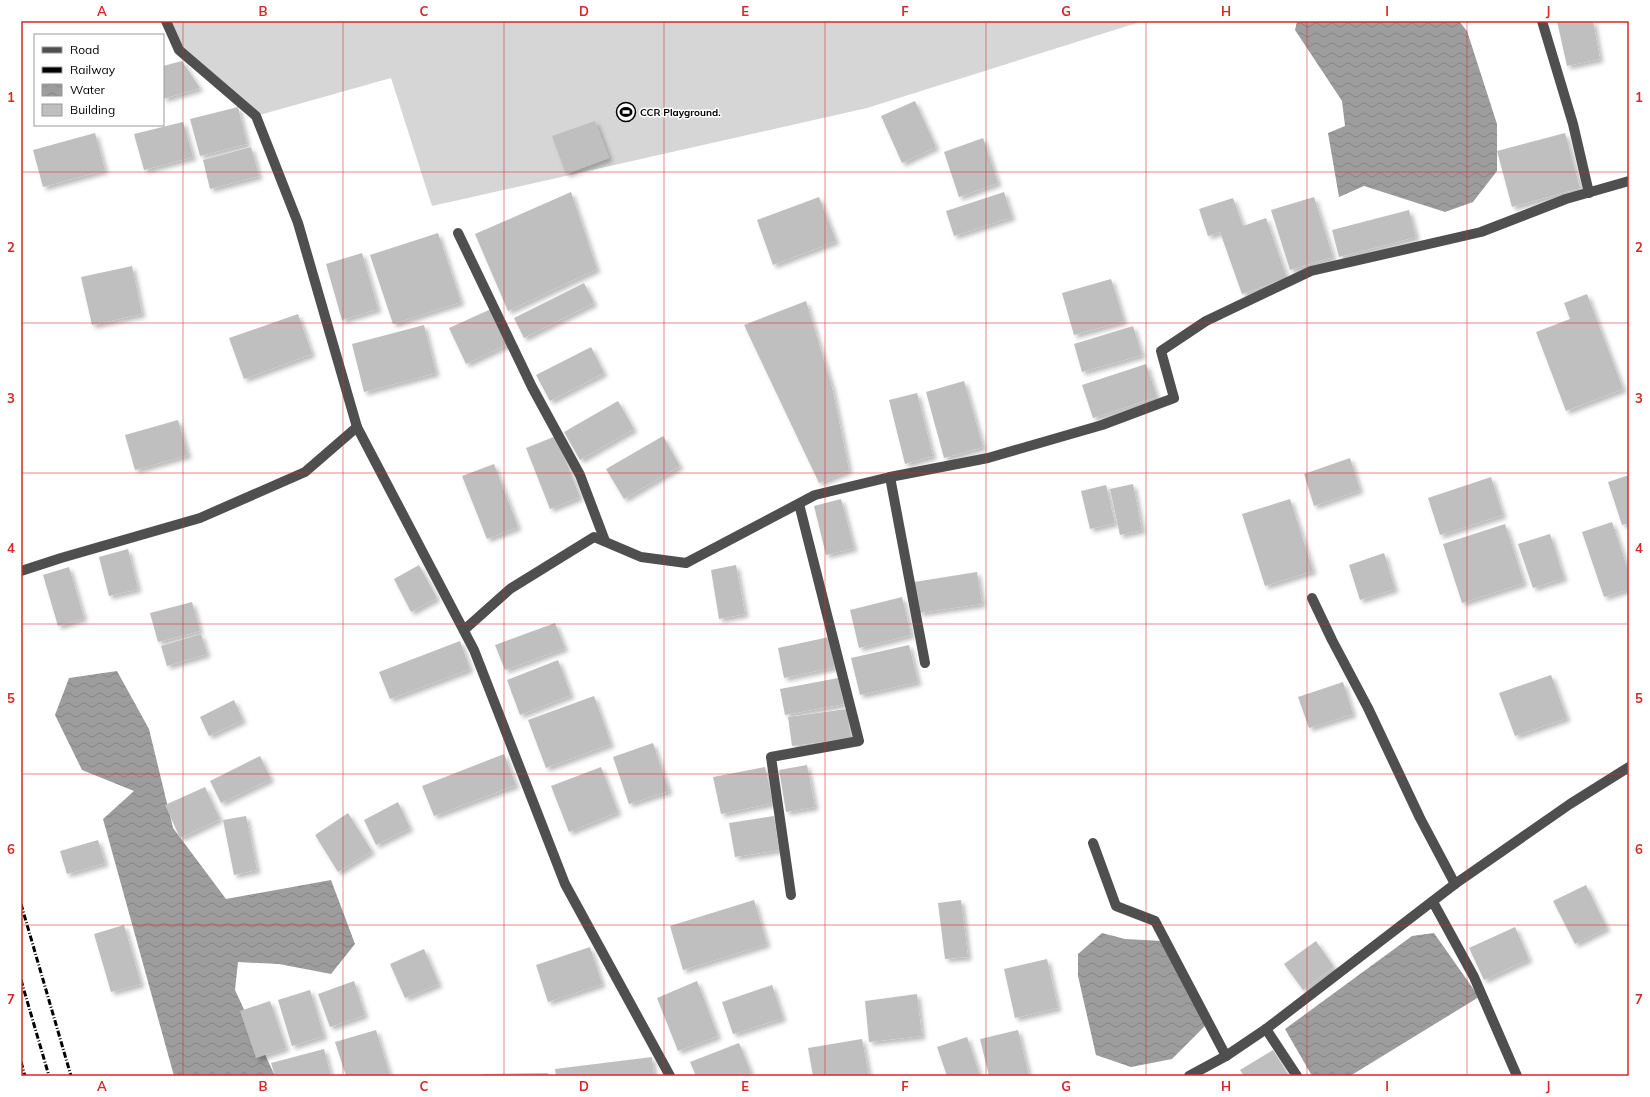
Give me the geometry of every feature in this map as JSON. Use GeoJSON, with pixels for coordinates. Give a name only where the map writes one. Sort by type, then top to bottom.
{"type":"FeatureCollection","features":[{"type":"Feature","properties":{"kind":"street"},"geometry":{"type":"LineString","coordinates":[[166,21],[179,50],[256,116],[298,223],[358,427],[474,650],[565,884],[670,1076]]}},
{"type":"Feature","properties":{"kind":"street"},"geometry":{"type":"LineString","coordinates":[[1542,21],[1573,124],[1589,193]]}},
{"type":"Feature","properties":{"kind":"street"},"geometry":{"type":"LineString","coordinates":[[464,630],[510,588],[594,537],[642,557],[686,563],[814,495],[890,477],[988,458],[1102,425],[1174,398],[1161,351],[1206,321],[1311,271],[1481,232],[1566,200],[1629,181]]}},
{"type":"Feature","properties":{"kind":"street"},"geometry":{"type":"LineString","coordinates":[[458,233],[532,388],[580,475],[605,541]]}},
{"type":"Feature","properties":{"kind":"street"},"geometry":{"type":"LineString","coordinates":[[21,571],[200,518],[305,472],[358,427]]}},
{"type":"Feature","properties":{"kind":"street"},"geometry":{"type":"LineString","coordinates":[[890,477],[925,663]]}},
{"type":"Feature","properties":{"kind":"street"},"geometry":{"type":"LineString","coordinates":[[791,895],[772,757],[859,741],[799,504]]}},
{"type":"Feature","properties":{"kind":"street"},"geometry":{"type":"LineString","coordinates":[[1312,598],[1332,640],[1368,708],[1420,818],[1454,884]]}},
{"type":"Feature","properties":{"kind":"street"},"geometry":{"type":"LineString","coordinates":[[1189,1076],[1226,1056],[1266,1029],[1433,902],[1454,884],[1570,804],[1629,767]]}},
{"type":"Feature","properties":{"kind":"street"},"geometry":{"type":"LineString","coordinates":[[1093,843],[1116,906],[1155,921],[1226,1056]]}},
{"type":"Feature","properties":{"kind":"street"},"geometry":{"type":"LineString","coordinates":[[1433,902],[1474,977],[1517,1076]]}},
{"type":"Feature","properties":{"kind":"street"},"geometry":{"type":"LineString","coordinates":[[1266,1029],[1297,1076]]}},
{"type":"Feature","properties":{"kind":"shaded area","name":"CCR Playground."},"geometry":{"type":"Polygon","coordinates":[[[166,21],[1143,21],[867,108],[432,206],[391,78],[256,116],[179,50],[166,21]]]}},
{"type":"Feature","properties":{"kind":"water"},"geometry":{"type":"Polygon","coordinates":[[[1297,21],[1459,21],[1467,31],[1497,124],[1497,171],[1473,202],[1445,212],[1364,186],[1339,197],[1328,133],[1345,126],[1342,101],[1295,30],[1297,21]]]}},
{"type":"Feature","properties":{"kind":"water"},"geometry":{"type":"Polygon","coordinates":[[[117,671],[149,729],[173,828],[226,899],[331,880],[355,944],[331,974],[279,964],[238,962],[235,990],[275,1076],[174,1076],[103,819],[134,791],[82,770],[55,715],[69,678],[117,671]]]}},
{"type":"Feature","properties":{"kind":"water"},"geometry":{"type":"Polygon","coordinates":[[[1102,933],[1125,939],[1163,941],[1205,1026],[1172,1059],[1131,1067],[1096,1055],[1078,976],[1078,954],[1102,933]]]}},
{"type":"Feature","properties":{"kind":"water"},"geometry":{"type":"Polygon","coordinates":[[[1434,933],[1479,997],[1350,1076],[1312,1076],[1285,1029],[1412,936],[1434,933]]]}},
{"type":"Feature","properties":{"kind":"building"},"geometry":{"type":"Polygon","coordinates":[[[1557,21],[1593,21],[1600,59],[1567,66],[1557,21]]]}},
{"type":"Feature","properties":{"kind":"building"},"geometry":{"type":"Polygon","coordinates":[[[182,61],[200,88],[164,99],[164,66],[182,61]]]}},
{"type":"Feature","properties":{"kind":"building"},"geometry":{"type":"Polygon","coordinates":[[[915,101],[936,147],[902,163],[881,116],[915,101]]]}},
{"type":"Feature","properties":{"kind":"building"},"geometry":{"type":"Polygon","coordinates":[[[238,107],[247,144],[200,156],[190,119],[238,107]]]}},
{"type":"Feature","properties":{"kind":"building"},"geometry":{"type":"Polygon","coordinates":[[[595,121],[609,158],[566,174],[552,136],[595,121]]]}},
{"type":"Feature","properties":{"kind":"building"},"geometry":{"type":"Polygon","coordinates":[[[183,122],[193,157],[144,170],[134,134],[183,122]]]}},
{"type":"Feature","properties":{"kind":"building"},"geometry":{"type":"Polygon","coordinates":[[[95,133],[105,170],[43,187],[33,150],[95,133]]]}},
{"type":"Feature","properties":{"kind":"building"},"geometry":{"type":"Polygon","coordinates":[[[1565,133],[1580,188],[1512,207],[1497,151],[1565,133]]]}},
{"type":"Feature","properties":{"kind":"building"},"geometry":{"type":"Polygon","coordinates":[[[983,138],[998,183],[959,197],[944,152],[983,138]]]}},
{"type":"Feature","properties":{"kind":"building"},"geometry":{"type":"Polygon","coordinates":[[[251,147],[259,176],[210,189],[203,160],[251,147]]]}},
{"type":"Feature","properties":{"kind":"building"},"geometry":{"type":"Polygon","coordinates":[[[571,192],[597,269],[508,311],[475,234],[571,192]]]}},
{"type":"Feature","properties":{"kind":"building"},"geometry":{"type":"Polygon","coordinates":[[[1004,192],[1012,217],[954,236],[946,211],[1004,192]]]}},
{"type":"Feature","properties":{"kind":"building"},"geometry":{"type":"Polygon","coordinates":[[[819,197],[836,241],[773,265],[757,220],[819,197]]]}},
{"type":"Feature","properties":{"kind":"building"},"geometry":{"type":"Polygon","coordinates":[[[1314,197],[1333,257],[1290,270],[1271,210],[1314,197]]]}},
{"type":"Feature","properties":{"kind":"building"},"geometry":{"type":"Polygon","coordinates":[[[1233,198],[1243,226],[1266,218],[1287,278],[1242,294],[1220,232],[1208,236],[1199,209],[1233,198]]]}},
{"type":"Feature","properties":{"kind":"building"},"geometry":{"type":"Polygon","coordinates":[[[1409,210],[1416,237],[1339,257],[1332,230],[1409,210]]]}},
{"type":"Feature","properties":{"kind":"building"},"geometry":{"type":"Polygon","coordinates":[[[438,233],[461,302],[393,324],[370,255],[438,233]]]}},
{"type":"Feature","properties":{"kind":"building"},"geometry":{"type":"Polygon","coordinates":[[[362,253],[378,309],[342,320],[326,264],[362,253]]]}},
{"type":"Feature","properties":{"kind":"building"},"geometry":{"type":"Polygon","coordinates":[[[132,266],[142,314],[92,325],[81,277],[132,266]]]}},
{"type":"Feature","properties":{"kind":"building"},"geometry":{"type":"Polygon","coordinates":[[[1111,279],[1124,321],[1074,335],[1062,293],[1111,279]]]}},
{"type":"Feature","properties":{"kind":"building"},"geometry":{"type":"Polygon","coordinates":[[[584,283],[594,303],[524,338],[514,318],[584,283]]]}},
{"type":"Feature","properties":{"kind":"building"},"geometry":{"type":"Polygon","coordinates":[[[1587,294],[1623,389],[1566,411],[1536,332],[1570,319],[1564,303],[1587,294]]]}},
{"type":"Feature","properties":{"kind":"building"},"geometry":{"type":"Polygon","coordinates":[[[806,301],[832,387],[849,470],[819,483],[744,325],[806,301]]]}},
{"type":"Feature","properties":{"kind":"building"},"geometry":{"type":"Polygon","coordinates":[[[491,309],[508,344],[466,364],[449,328],[491,309]]]}},
{"type":"Feature","properties":{"kind":"building"},"geometry":{"type":"Polygon","coordinates":[[[298,314],[312,354],[244,379],[229,338],[298,314]]]}},
{"type":"Feature","properties":{"kind":"building"},"geometry":{"type":"Polygon","coordinates":[[[424,325],[436,373],[364,392],[352,344],[424,325]]]}},
{"type":"Feature","properties":{"kind":"building"},"geometry":{"type":"Polygon","coordinates":[[[1133,326],[1142,355],[1082,372],[1074,344],[1133,326]]]}},
{"type":"Feature","properties":{"kind":"building"},"geometry":{"type":"Polygon","coordinates":[[[591,347],[604,373],[550,401],[536,375],[591,347]]]}},
{"type":"Feature","properties":{"kind":"building"},"geometry":{"type":"Polygon","coordinates":[[[1146,364],[1157,397],[1093,418],[1082,385],[1146,364]]]}},
{"type":"Feature","properties":{"kind":"building"},"geometry":{"type":"Polygon","coordinates":[[[964,381],[983,447],[944,458],[926,392],[964,381]]]}},
{"type":"Feature","properties":{"kind":"building"},"geometry":{"type":"Polygon","coordinates":[[[917,393],[933,456],[905,464],[889,400],[917,393]]]}},
{"type":"Feature","properties":{"kind":"building"},"geometry":{"type":"Polygon","coordinates":[[[618,401],[634,429],[580,460],[564,432],[618,401]]]}},
{"type":"Feature","properties":{"kind":"building"},"geometry":{"type":"Polygon","coordinates":[[[178,420],[188,455],[135,470],[125,435],[178,420]]]}},
{"type":"Feature","properties":{"kind":"building"},"geometry":{"type":"Polygon","coordinates":[[[556,436],[580,497],[550,509],[526,448],[556,436]]]}},
{"type":"Feature","properties":{"kind":"building"},"geometry":{"type":"Polygon","coordinates":[[[663,436],[680,466],[624,499],[606,469],[663,436]]]}},
{"type":"Feature","properties":{"kind":"building"},"geometry":{"type":"Polygon","coordinates":[[[1350,458],[1360,490],[1314,506],[1304,474],[1350,458]]]}},
{"type":"Feature","properties":{"kind":"building"},"geometry":{"type":"Polygon","coordinates":[[[494,464],[518,527],[487,539],[462,476],[494,464]]]}},
{"type":"Feature","properties":{"kind":"building"},"geometry":{"type":"Polygon","coordinates":[[[1629,475],[1629,523],[1622,525],[1608,482],[1629,475]]]}},
{"type":"Feature","properties":{"kind":"building"},"geometry":{"type":"Polygon","coordinates":[[[1491,477],[1503,515],[1440,535],[1428,498],[1491,477]]]}},
{"type":"Feature","properties":{"kind":"building"},"geometry":{"type":"Polygon","coordinates":[[[1133,484],[1142,530],[1120,535],[1110,489],[1133,484]]]}},
{"type":"Feature","properties":{"kind":"building"},"geometry":{"type":"Polygon","coordinates":[[[1106,485],[1115,523],[1090,529],[1081,491],[1106,485]]]}},
{"type":"Feature","properties":{"kind":"building"},"geometry":{"type":"Polygon","coordinates":[[[841,499],[854,548],[826,555],[814,506],[841,499]]]}},
{"type":"Feature","properties":{"kind":"building"},"geometry":{"type":"Polygon","coordinates":[[[1290,499],[1313,571],[1265,586],[1242,514],[1290,499]]]}},
{"type":"Feature","properties":{"kind":"building"},"geometry":{"type":"Polygon","coordinates":[[[1612,522],[1629,573],[1629,589],[1604,597],[1582,532],[1612,522]]]}},
{"type":"Feature","properties":{"kind":"building"},"geometry":{"type":"Polygon","coordinates":[[[1505,524],[1524,583],[1462,603],[1443,544],[1505,524]]]}},
{"type":"Feature","properties":{"kind":"building"},"geometry":{"type":"Polygon","coordinates":[[[1550,534],[1564,578],[1533,588],[1518,544],[1550,534]]]}},
{"type":"Feature","properties":{"kind":"building"},"geometry":{"type":"Polygon","coordinates":[[[128,549],[138,589],[109,596],[99,557],[128,549]]]}},
{"type":"Feature","properties":{"kind":"building"},"geometry":{"type":"Polygon","coordinates":[[[1384,553],[1395,589],[1360,600],[1349,565],[1384,553]]]}},
{"type":"Feature","properties":{"kind":"building"},"geometry":{"type":"Polygon","coordinates":[[[419,565],[437,598],[411,612],[394,579],[419,565]]]}},
{"type":"Feature","properties":{"kind":"building"},"geometry":{"type":"Polygon","coordinates":[[[736,565],[745,614],[719,619],[711,570],[736,565]]]}},
{"type":"Feature","properties":{"kind":"building"},"geometry":{"type":"Polygon","coordinates":[[[69,567],[84,618],[58,626],[43,575],[69,567]]]}},
{"type":"Feature","properties":{"kind":"building"},"geometry":{"type":"Polygon","coordinates":[[[977,572],[982,604],[919,613],[914,582],[977,572]]]}},
{"type":"Feature","properties":{"kind":"building"},"geometry":{"type":"Polygon","coordinates":[[[902,597],[911,635],[859,648],[850,610],[902,597]]]}},
{"type":"Feature","properties":{"kind":"building"},"geometry":{"type":"Polygon","coordinates":[[[192,602],[200,631],[158,642],[150,613],[192,602]]]}},
{"type":"Feature","properties":{"kind":"building"},"geometry":{"type":"Polygon","coordinates":[[[555,623],[565,648],[505,670],[495,645],[555,623]]]}},
{"type":"Feature","properties":{"kind":"building"},"geometry":{"type":"Polygon","coordinates":[[[201,634],[207,654],[167,666],[161,646],[201,634]]]}},
{"type":"Feature","properties":{"kind":"building"},"geometry":{"type":"Polygon","coordinates":[[[829,637],[835,667],[784,678],[778,648],[829,637]]]}},
{"type":"Feature","properties":{"kind":"building"},"geometry":{"type":"Polygon","coordinates":[[[460,641],[470,669],[390,699],[379,672],[460,641]]]}},
{"type":"Feature","properties":{"kind":"building"},"geometry":{"type":"Polygon","coordinates":[[[909,645],[918,682],[860,695],[851,658],[909,645]]]}},
{"type":"Feature","properties":{"kind":"building"},"geometry":{"type":"Polygon","coordinates":[[[558,660],[571,695],[520,715],[507,680],[558,660]]]}},
{"type":"Feature","properties":{"kind":"building"},"geometry":{"type":"Polygon","coordinates":[[[1551,675],[1567,718],[1515,736],[1499,693],[1551,675]]]}},
{"type":"Feature","properties":{"kind":"building"},"geometry":{"type":"Polygon","coordinates":[[[838,678],[844,704],[785,715],[780,689],[838,678]]]}},
{"type":"Feature","properties":{"kind":"building"},"geometry":{"type":"Polygon","coordinates":[[[1343,682],[1353,714],[1309,728],[1298,697],[1343,682]]]}},
{"type":"Feature","properties":{"kind":"building"},"geometry":{"type":"Polygon","coordinates":[[[594,696],[611,744],[546,768],[528,720],[594,696]]]}},
{"type":"Feature","properties":{"kind":"building"},"geometry":{"type":"Polygon","coordinates":[[[234,700],[243,720],[209,736],[200,717],[234,700]]]}},
{"type":"Feature","properties":{"kind":"building"},"geometry":{"type":"Polygon","coordinates":[[[847,709],[851,738],[792,746],[788,717],[847,709]]]}},
{"type":"Feature","properties":{"kind":"building"},"geometry":{"type":"Polygon","coordinates":[[[653,743],[669,791],[629,804],[613,757],[653,743]]]}},
{"type":"Feature","properties":{"kind":"building"},"geometry":{"type":"Polygon","coordinates":[[[504,754],[516,785],[434,816],[422,786],[504,754]]]}},
{"type":"Feature","properties":{"kind":"building"},"geometry":{"type":"Polygon","coordinates":[[[260,756],[271,779],[221,803],[210,781],[260,756]]]}},
{"type":"Feature","properties":{"kind":"building"},"geometry":{"type":"Polygon","coordinates":[[[807,765],[815,807],[786,812],[779,770],[807,765]]]}},
{"type":"Feature","properties":{"kind":"building"},"geometry":{"type":"Polygon","coordinates":[[[601,767],[618,812],[569,832],[551,786],[601,767]]]}},
{"type":"Feature","properties":{"kind":"building"},"geometry":{"type":"Polygon","coordinates":[[[765,767],[773,803],[721,814],[713,777],[765,767]]]}},
{"type":"Feature","properties":{"kind":"building"},"geometry":{"type":"Polygon","coordinates":[[[205,787],[220,819],[180,838],[165,805],[205,787]]]}},
{"type":"Feature","properties":{"kind":"building"},"geometry":{"type":"Polygon","coordinates":[[[398,802],[410,828],[376,845],[364,820],[398,802]]]}},
{"type":"Feature","properties":{"kind":"building"},"geometry":{"type":"Polygon","coordinates":[[[348,813],[372,851],[338,872],[315,835],[348,813]]]}},
{"type":"Feature","properties":{"kind":"building"},"geometry":{"type":"Polygon","coordinates":[[[246,816],[257,870],[234,875],[223,820],[246,816]]]}},
{"type":"Feature","properties":{"kind":"building"},"geometry":{"type":"Polygon","coordinates":[[[774,816],[779,850],[735,857],[729,823],[774,816]]]}},
{"type":"Feature","properties":{"kind":"building"},"geometry":{"type":"Polygon","coordinates":[[[98,840],[105,863],[67,874],[60,851],[98,840]]]}},
{"type":"Feature","properties":{"kind":"building"},"geometry":{"type":"Polygon","coordinates":[[[1586,885],[1607,928],[1575,944],[1553,901],[1586,885]]]}},
{"type":"Feature","properties":{"kind":"building"},"geometry":{"type":"Polygon","coordinates":[[[754,900],[767,944],[683,970],[670,926],[754,900]]]}},
{"type":"Feature","properties":{"kind":"building"},"geometry":{"type":"Polygon","coordinates":[[[961,900],[968,957],[945,959],[938,903],[961,900]]]}},
{"type":"Feature","properties":{"kind":"building"},"geometry":{"type":"Polygon","coordinates":[[[124,925],[141,984],[111,992],[94,934],[124,925]]]}},
{"type":"Feature","properties":{"kind":"building"},"geometry":{"type":"Polygon","coordinates":[[[1515,927],[1529,959],[1484,980],[1469,948],[1515,927]]]}},
{"type":"Feature","properties":{"kind":"building"},"geometry":{"type":"Polygon","coordinates":[[[1316,941],[1334,967],[1303,990],[1284,964],[1316,941]]]}},
{"type":"Feature","properties":{"kind":"building"},"geometry":{"type":"Polygon","coordinates":[[[590,947],[602,984],[548,1002],[536,965],[590,947]]]}},
{"type":"Feature","properties":{"kind":"building"},"geometry":{"type":"Polygon","coordinates":[[[424,949],[439,984],[405,998],[390,964],[424,949]]]}},
{"type":"Feature","properties":{"kind":"building"},"geometry":{"type":"Polygon","coordinates":[[[1047,959],[1058,1008],[1015,1018],[1004,969],[1047,959]]]}},
{"type":"Feature","properties":{"kind":"building"},"geometry":{"type":"Polygon","coordinates":[[[354,981],[365,1015],[330,1027],[318,994],[354,981]]]}},
{"type":"Feature","properties":{"kind":"building"},"geometry":{"type":"Polygon","coordinates":[[[697,981],[718,1036],[678,1051],[657,998],[697,981]]]}},
{"type":"Feature","properties":{"kind":"building"},"geometry":{"type":"Polygon","coordinates":[[[772,985],[783,1018],[733,1034],[722,1002],[772,985]]]}},
{"type":"Feature","properties":{"kind":"building"},"geometry":{"type":"Polygon","coordinates":[[[310,990],[324,1036],[292,1046],[278,1000],[310,990]]]}},
{"type":"Feature","properties":{"kind":"building"},"geometry":{"type":"Polygon","coordinates":[[[917,994],[922,1036],[869,1042],[865,1001],[917,994]]]}},
{"type":"Feature","properties":{"kind":"building"},"geometry":{"type":"Polygon","coordinates":[[[270,1001],[286,1048],[256,1058],[240,1011],[270,1001]]]}},
{"type":"Feature","properties":{"kind":"building"},"geometry":{"type":"Polygon","coordinates":[[[376,1030],[390,1076],[346,1076],[335,1042],[376,1030]]]}},
{"type":"Feature","properties":{"kind":"building"},"geometry":{"type":"Polygon","coordinates":[[[1018,1030],[1029,1076],[989,1076],[980,1039],[1018,1030]]]}},
{"type":"Feature","properties":{"kind":"building"},"geometry":{"type":"Polygon","coordinates":[[[967,1037],[980,1076],[947,1076],[937,1047],[967,1037]]]}},
{"type":"Feature","properties":{"kind":"building"},"geometry":{"type":"Polygon","coordinates":[[[862,1039],[869,1076],[813,1076],[808,1048],[862,1039]]]}},
{"type":"Feature","properties":{"kind":"building"},"geometry":{"type":"Polygon","coordinates":[[[739,1043],[751,1073],[744,1076],[696,1076],[690,1062],[739,1043]]]}},
{"type":"Feature","properties":{"kind":"building"},"geometry":{"type":"Polygon","coordinates":[[[324,1049],[331,1076],[275,1076],[271,1063],[324,1049]]]}},
{"type":"Feature","properties":{"kind":"building"},"geometry":{"type":"Polygon","coordinates":[[[1273,1050],[1289,1076],[1244,1076],[1240,1070],[1273,1050]]]}},
{"type":"Feature","properties":{"kind":"building"},"geometry":{"type":"Polygon","coordinates":[[[652,1057],[654,1076],[556,1076],[555,1069],[652,1057]]]}},
{"type":"Feature","properties":{"kind":"building"},"geometry":{"type":"Polygon","coordinates":[[[548,1073],[548,1076],[483,1076],[483,1074],[548,1073]]]}},
{"type":"Feature","properties":{"kind":"railway"},"geometry":{"type":"LineString","coordinates":[[21,904],[71,1076]]}},
{"type":"Feature","properties":{"kind":"railway"},"geometry":{"type":"LineString","coordinates":[[21,980],[49,1076]]}},
{"type":"Feature","properties":{"kind":"railway"},"geometry":{"type":"LineString","coordinates":[[21,1062],[25,1076]]}},
{"type":"Feature","properties":{"kind":"place","name":"CCR Playground."},"geometry":{"type":"Point","coordinates":[626,112]}}]}
